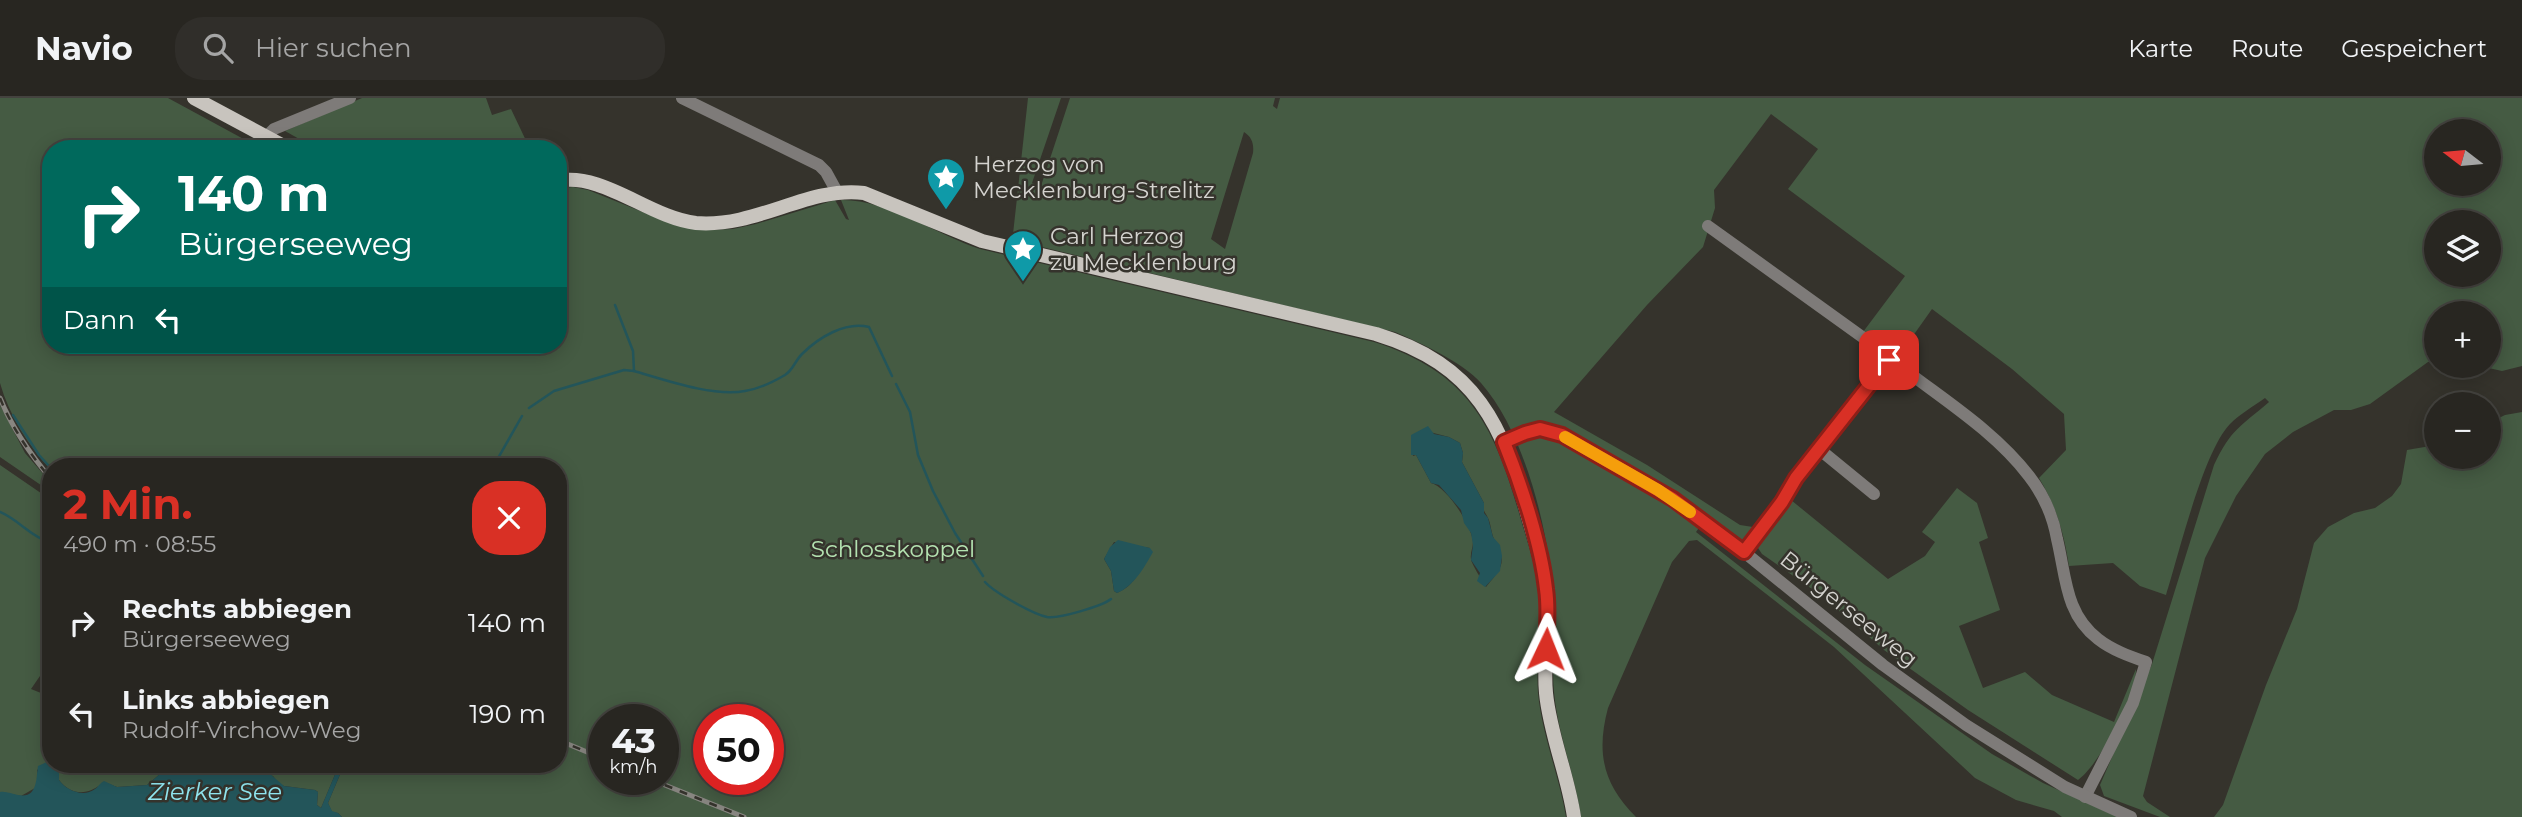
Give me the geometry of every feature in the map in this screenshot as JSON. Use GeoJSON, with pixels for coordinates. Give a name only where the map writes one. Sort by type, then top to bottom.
{"type":"FeatureCollection","features":[{"type":"Feature","properties":{"kind":"main road"},"geometry":{"type":"LineString","coordinates":[[194,98],[272,140]]}},
{"type":"Feature","properties":{"kind":"main road"},"geometry":{"type":"LineString","coordinates":[[567,180],[590,183],[663,214],[695,223],[732,222],[755,217],[837,192],[871,194],[982,242],[1392,339],[1436,360],[1463,381],[1482,405],[1504,442],[1520,485],[1544,575],[1548,602],[1545,673],[1548,709],[1573,817]]}},
{"type":"Feature","properties":{"kind":"street"},"geometry":{"type":"LineString","coordinates":[[266,137],[274,129],[350,98]]}},
{"type":"Feature","properties":{"kind":"street"},"geometry":{"type":"LineString","coordinates":[[682,98],[819,165],[837,192]]}},
{"type":"Feature","properties":{"kind":"street"},"geometry":{"type":"LineString","coordinates":[[1708,226],[1879,349],[1889,360],[1954,407],[1994,440],[2027,473],[2041,493],[2054,525],[2067,594],[2075,613],[2088,631],[2105,645],[2146,662],[2133,703],[2085,797]]}},
{"type":"Feature","properties":{"kind":"street"},"geometry":{"type":"LineString","coordinates":[[1744,552],[1819,449],[1889,360]]}},
{"type":"Feature","properties":{"kind":"street","name":"Bürgerseeweg"},"geometry":{"type":"LineString","coordinates":[[1504,442],[1540,429],[1562,435],[1673,499],[1939,706],[2022,762],[2085,797],[2131,817]]}},
{"type":"Feature","properties":{"kind":"street"},"geometry":{"type":"LineString","coordinates":[[1819,449],[1874,494]]}},
{"type":"Feature","properties":{"kind":"green space","name":"Schlosskoppel"},"geometry":{"type":"Polygon","coordinates":[[[0,98],[168,98],[245,140],[42,140],[42,354],[567,354],[567,188],[588,190],[660,219],[711,230],[756,224],[835,200],[849,220],[841,200],[876,205],[980,249],[1374,342],[1407,355],[1434,370],[1456,388],[1474,408],[1489,431],[1511,487],[1533,561],[1540,602],[1538,693],[1566,817],[342,817],[332,812],[328,803],[341,773],[567,773],[567,458],[42,459],[20,429],[0,383],[0,98]],[[1422,430],[1411,443],[1413,456],[1416,455],[1431,483],[1451,499],[1463,517],[1472,535],[1472,561],[1486,587],[1499,569],[1501,554],[1484,503],[1462,462],[1460,443],[1449,437],[1422,430]],[[1114,542],[1104,559],[1111,571],[1114,591],[1117,593],[1124,590],[1134,580],[1150,548],[1114,542]]]}},
{"type":"Feature","properties":{"kind":"green space"},"geometry":{"type":"Polygon","coordinates":[[[362,98],[486,98],[492,115],[511,109],[526,140],[301,140],[285,131],[362,98]]]}},
{"type":"Feature","properties":{"kind":"green space"},"geometry":{"type":"Polygon","coordinates":[[[1028,98],[1061,98],[1032,183],[1041,186],[1070,98],[1275,98],[1273,106],[1277,109],[1280,98],[2522,98],[2522,366],[2501,371],[2501,301],[2424,301],[2424,365],[2370,404],[2351,410],[2334,410],[2293,432],[2265,454],[2236,496],[2205,558],[2143,796],[2147,802],[2170,817],[2160,817],[2104,796],[2100,785],[2152,664],[2214,465],[2231,436],[2269,402],[2265,398],[2243,413],[2230,424],[2220,438],[2201,480],[2166,595],[2140,586],[2113,563],[2069,566],[2058,520],[2039,478],[2066,450],[2064,414],[2012,369],[1932,309],[1898,357],[1863,332],[1905,276],[1788,189],[1818,149],[1771,114],[1714,190],[1715,208],[1703,247],[1647,305],[1554,412],[1647,465],[1740,525],[1753,527],[1735,550],[1701,525],[1696,532],[1865,665],[1992,754],[2043,783],[2118,817],[2062,817],[2054,811],[2016,800],[1975,778],[1834,647],[1697,540],[1689,541],[1672,562],[1608,708],[1604,724],[1603,754],[1609,780],[1636,817],[1581,817],[1556,708],[1553,681],[1555,596],[1540,515],[1517,443],[1495,401],[1481,383],[1453,361],[1395,332],[1017,241],[1013,234],[1028,98]],[[1244,132],[1211,239],[1225,249],[1253,153],[1252,141],[1244,132]]]}},
{"type":"Feature","properties":{"kind":"green space"},"geometry":{"type":"Polygon","coordinates":[[[0,405],[25,453],[42,473],[42,486],[0,457],[0,405]]]}},
{"type":"Feature","properties":{"kind":"green space"},"geometry":{"type":"Polygon","coordinates":[[[2522,412],[2522,817],[2214,817],[2223,805],[2266,685],[2297,609],[2314,543],[2328,527],[2354,513],[2375,508],[2392,496],[2401,484],[2407,450],[2424,447],[2424,469],[2501,469],[2501,417],[2522,412]]]}},
{"type":"Feature","properties":{"kind":"green space"},"geometry":{"type":"Polygon","coordinates":[[[0,465],[42,494],[42,673],[31,689],[42,693],[42,766],[37,770],[35,788],[21,796],[0,792],[0,465]]]}},
{"type":"Feature","properties":{"kind":"green space"},"geometry":{"type":"Polygon","coordinates":[[[1957,488],[1977,503],[1988,538],[1979,542],[2000,610],[1959,626],[1983,688],[2025,672],[2052,695],[2114,722],[2136,669],[2135,681],[2124,712],[2096,760],[2078,780],[1968,710],[1884,650],[1822,596],[1762,554],[1758,548],[1758,541],[1791,500],[1888,579],[1925,556],[1935,542],[1922,532],[1957,488]]]}},
{"type":"Feature","properties":{"kind":"green space"},"geometry":{"type":"Polygon","coordinates":[[[59,773],[175,773],[160,774],[147,785],[117,787],[104,782],[87,792],[75,792],[59,780],[59,773]]]}},
{"type":"Feature","properties":{"kind":"green space"},"geometry":{"type":"Polygon","coordinates":[[[262,773],[336,773],[321,808],[317,805],[318,792],[315,790],[284,786],[273,776],[262,773]]]}},
{"type":"Feature","properties":{"kind":"water"},"geometry":{"type":"Polygon","coordinates":[[[1428,426],[1434,434],[1460,443],[1462,462],[1484,503],[1484,513],[1493,537],[1500,545],[1500,571],[1485,587],[1477,581],[1480,573],[1471,560],[1471,533],[1464,523],[1461,510],[1439,485],[1431,483],[1416,455],[1411,455],[1411,435],[1428,426]]]}},
{"type":"Feature","properties":{"kind":"water"},"geometry":{"type":"Polygon","coordinates":[[[1118,540],[1150,548],[1153,552],[1133,582],[1117,593],[1114,591],[1111,571],[1104,559],[1110,547],[1118,540]]]}},
{"type":"Feature","properties":{"kind":"water","name":"Zierker See"},"geometry":{"type":"Polygon","coordinates":[[[42,764],[42,773],[59,773],[62,784],[80,793],[90,792],[104,781],[117,787],[147,785],[160,774],[269,773],[284,786],[318,792],[317,805],[321,808],[336,773],[341,773],[328,803],[332,811],[342,817],[0,817],[0,792],[29,794],[35,786],[38,766],[42,764]]]}},
{"type":"Feature","properties":{"kind":"waterway"},"geometry":{"type":"LineString","coordinates":[[615,305],[633,351],[634,371]]}},
{"type":"Feature","properties":{"kind":"waterway"},"geometry":{"type":"LineString","coordinates":[[529,408],[554,391],[624,370],[704,390],[750,390],[785,375],[816,342],[832,332],[851,326],[869,327],[892,376]]}},
{"type":"Feature","properties":{"kind":"waterway"},"geometry":{"type":"LineString","coordinates":[[896,384],[910,412],[918,455],[933,491],[955,533],[983,576]]}},
{"type":"Feature","properties":{"kind":"waterway"},"geometry":{"type":"LineString","coordinates":[[13,415],[42,458]]}},
{"type":"Feature","properties":{"kind":"waterway"},"geometry":{"type":"LineString","coordinates":[[498,458],[522,416]]}},
{"type":"Feature","properties":{"kind":"waterway"},"geometry":{"type":"LineString","coordinates":[[0,512],[42,539]]}},
{"type":"Feature","properties":{"kind":"waterway"},"geometry":{"type":"LineString","coordinates":[[985,582],[997,592],[1047,617],[1080,611],[1111,599]]}},
{"type":"Feature","properties":{"kind":"railway"},"geometry":{"type":"LineString","coordinates":[[0,398],[22,440],[42,468]]}},
{"type":"Feature","properties":{"kind":"railway"},"geometry":{"type":"LineString","coordinates":[[567,744],[588,752]]}},
{"type":"Feature","properties":{"kind":"railway"},"geometry":{"type":"LineString","coordinates":[[679,791],[744,817]]}},
{"type":"Feature","properties":{"kind":"slow traffic"},"geometry":{"type":"LineString","coordinates":[[1565,437],[1658,490],[1690,512]]}},
{"type":"Feature","properties":{"kind":"place","name":"Herzog von Mecklenburg-Strelitz"},"geometry":{"type":"Point","coordinates":[946,211]}},
{"type":"Feature","properties":{"kind":"place","name":"Carl Herzog zu Mecklenburg"},"geometry":{"type":"Point","coordinates":[1023,283]}},
{"type":"Feature","properties":{"kind":"route"},"geometry":{"type":"LineString","coordinates":[[1546,649],[1548,602],[1544,575],[1520,485],[1504,442],[1540,429],[1562,435],[1673,499],[1744,552],[1782,502],[1796,478],[1889,360]]}}]}
